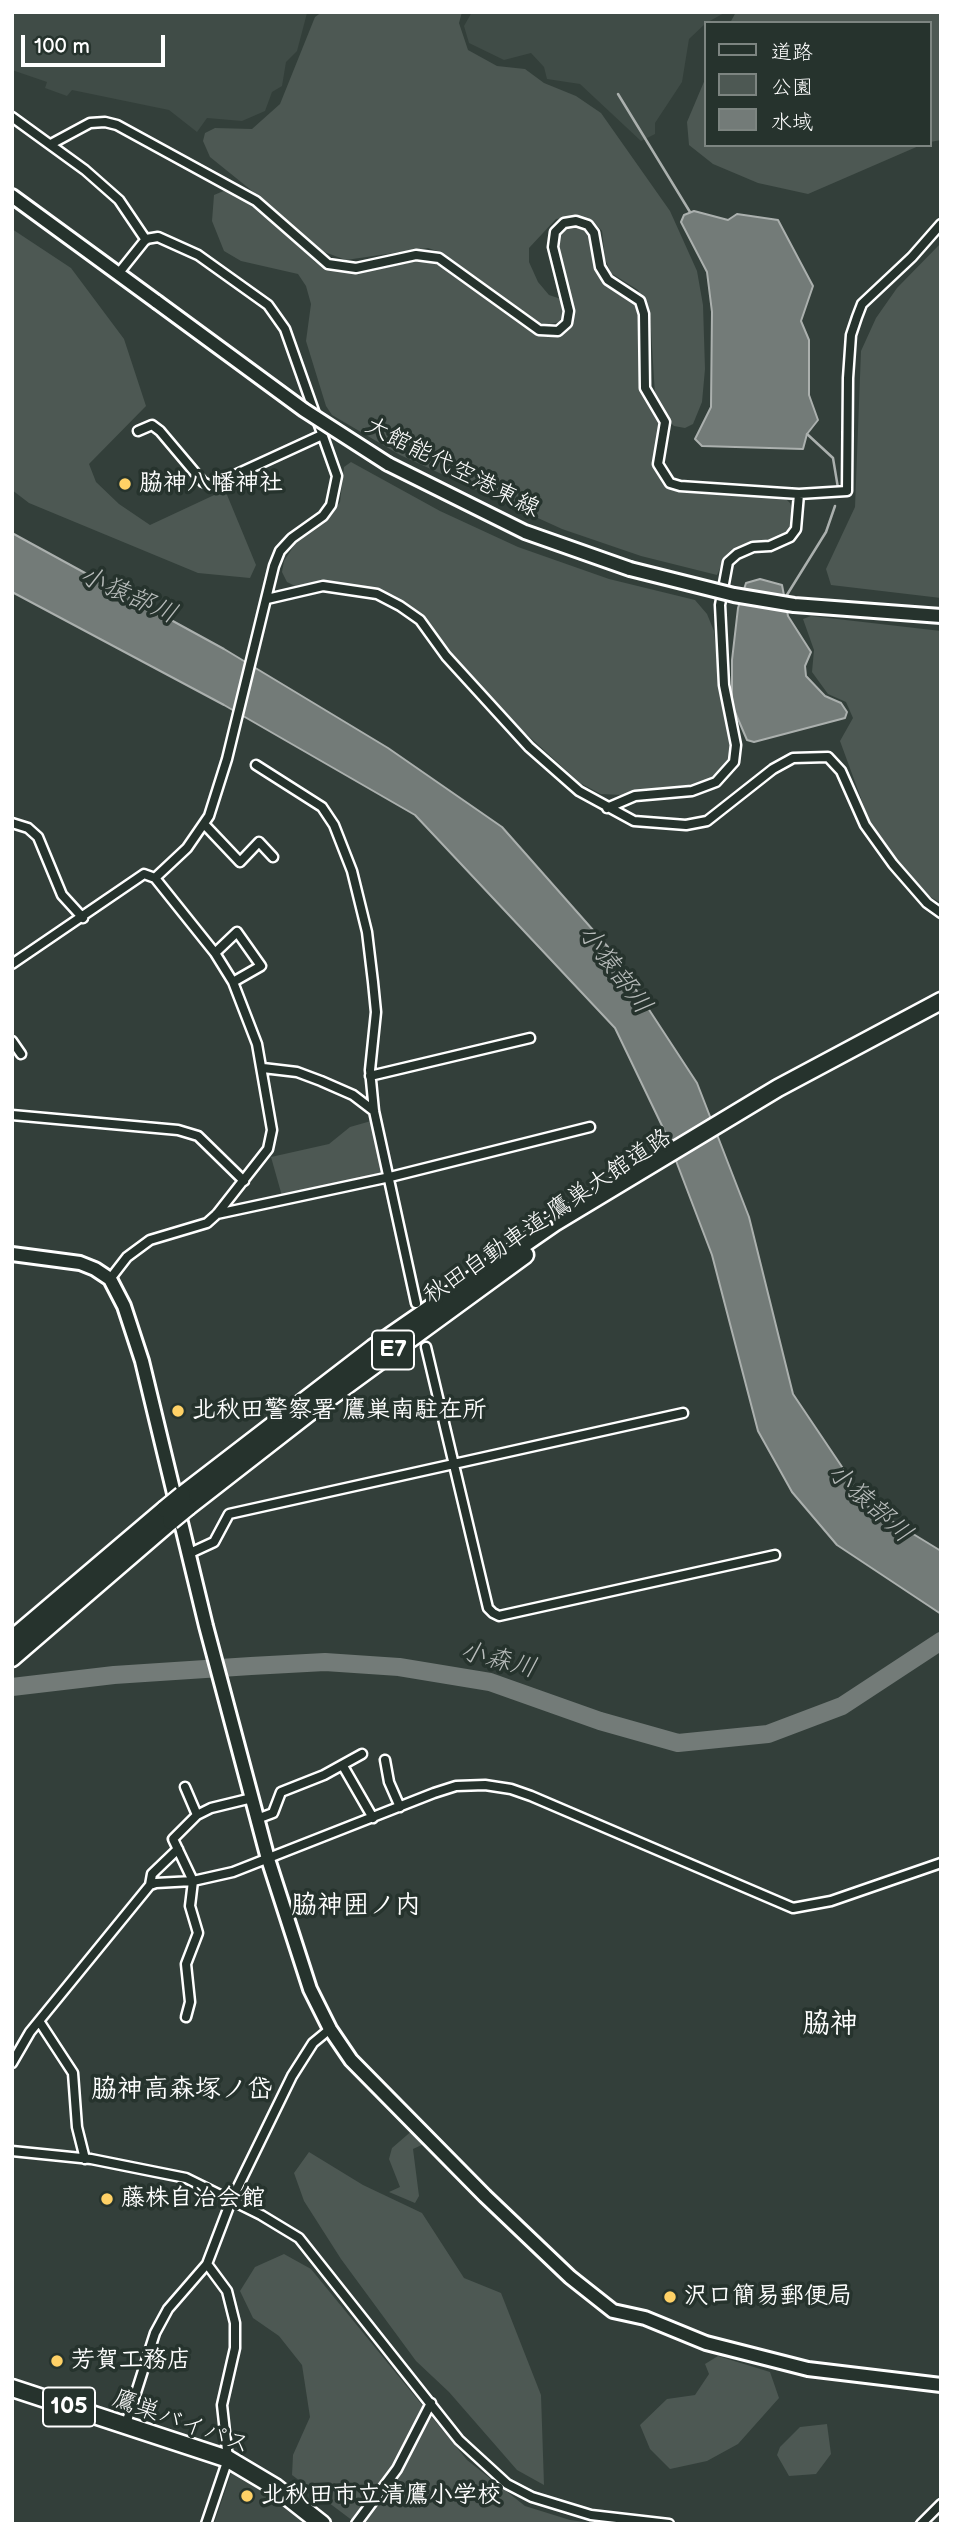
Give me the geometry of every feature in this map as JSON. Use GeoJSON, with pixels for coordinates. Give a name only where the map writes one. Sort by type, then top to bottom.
{"type":"FeatureCollection","features":[{"type":"Feature","properties":{"kind":"highway","name":"秋田自動車道;鷹巣大館道路"},"geometry":{"type":"LineString","coordinates":[[12,1658],[41,1623],[185,1501],[602,1198],[780,1092],[941,1001]]}},
{"type":"Feature","properties":{"kind":"highway","name":"秋田自動車道;鷹巣大館道路"},"geometry":{"type":"LineString","coordinates":[[780,1092],[941,1013]]}},
{"type":"Feature","properties":{"kind":"highway","name":"秋田自動車道;鷹巣大館道路"},"geometry":{"type":"LineString","coordinates":[[12,1639],[41,1623]]}},
{"type":"Feature","properties":{"kind":"highway","name":"鷹巣バイパス"},"geometry":{"type":"LineString","coordinates":[[12,2388],[228,2459],[275,2487],[322,2524]]}},
{"type":"Feature","properties":{"kind":"street"},"geometry":{"type":"LineString","coordinates":[[12,117],[51,144],[119,200],[146,240]]}},
{"type":"Feature","properties":{"kind":"street"},"geometry":{"type":"LineString","coordinates":[[51,144],[90,124],[105,122],[117,125],[256,201],[328,264],[356,268],[416,255],[439,258],[539,330],[558,331],[567,323],[569,311],[553,247],[555,232],[564,223],[576,221],[588,225],[594,233],[600,267],[608,280],[640,301],[644,314],[645,388],[665,422],[658,464],[670,483],[680,486],[799,494],[847,491],[848,378],[851,335],[857,317],[863,304],[912,257],[941,224]]}},
{"type":"Feature","properties":{"kind":"street","name":"大館能代空港東線"},"geometry":{"type":"LineString","coordinates":[[12,196],[304,410],[388,464],[525,532],[630,569],[734,595],[794,605],[941,616]]}},
{"type":"Feature","properties":{"kind":"street"},"geometry":{"type":"LineString","coordinates":[[118,274],[146,240],[158,237],[198,255],[268,305],[285,329],[337,476],[331,505],[323,516],[292,538],[280,551],[227,759],[204,824],[187,848],[155,878]]}},
{"type":"Feature","properties":{"kind":"street"},"geometry":{"type":"LineString","coordinates":[[138,431],[152,425],[160,431],[202,482],[211,486],[322,435]]}},
{"type":"Feature","properties":{"kind":"street"},"geometry":{"type":"LineString","coordinates":[[607,808],[635,796],[692,791],[716,782],[734,762],[736,745],[724,685],[720,605],[729,562],[737,554],[753,547],[770,546],[790,537],[796,529],[799,494]]}},
{"type":"Feature","properties":{"kind":"street"},"geometry":{"type":"LineString","coordinates":[[267,599],[323,586],[377,594],[400,606],[420,620],[446,656],[528,747],[579,791],[634,821],[685,825],[707,821],[772,769],[793,758],[828,757],[841,771],[865,825],[893,864],[927,903],[941,913]]}},
{"type":"Feature","properties":{"kind":"street"},"geometry":{"type":"LineString","coordinates":[[256,765],[322,807],[334,825],[352,871],[367,932],[376,1012],[370,1076],[374,1111],[416,1303]]}},
{"type":"Feature","properties":{"kind":"street"},"geometry":{"type":"LineString","coordinates":[[12,823],[28,828],[38,837],[62,895],[83,918]]}},
{"type":"Feature","properties":{"kind":"street"},"geometry":{"type":"LineString","coordinates":[[204,824],[240,862],[259,842],[273,857]]}},
{"type":"Feature","properties":{"kind":"street"},"geometry":{"type":"LineString","coordinates":[[12,964],[144,874],[155,878],[215,953],[233,982],[257,1044],[263,1068],[272,1138],[244,1181],[217,1214]]}},
{"type":"Feature","properties":{"kind":"street"},"geometry":{"type":"LineString","coordinates":[[215,953],[237,932],[261,966],[233,982]]}},
{"type":"Feature","properties":{"kind":"street"},"geometry":{"type":"LineString","coordinates":[[370,1076],[530,1038]]}},
{"type":"Feature","properties":{"kind":"street"},"geometry":{"type":"LineString","coordinates":[[12,1041],[21,1054]]}},
{"type":"Feature","properties":{"kind":"street"},"geometry":{"type":"LineString","coordinates":[[263,1068],[297,1072],[321,1081],[353,1095],[374,1111]]}},
{"type":"Feature","properties":{"kind":"street"},"geometry":{"type":"LineString","coordinates":[[12,1115],[178,1130],[198,1136],[244,1181]]}},
{"type":"Feature","properties":{"kind":"street"},"geometry":{"type":"LineString","coordinates":[[110,1279],[127,1256],[150,1240],[190,1230],[217,1214],[390,1177],[590,1127]]}},
{"type":"Feature","properties":{"kind":"street"},"geometry":{"type":"LineString","coordinates":[[12,1254],[80,1263],[110,1279],[124,1306],[142,1362],[188,1554],[268,1859],[310,1989],[330,2029],[351,2060],[485,2196],[570,2277],[613,2311],[645,2318],[706,2343],[808,2369],[941,2385]]}},
{"type":"Feature","properties":{"kind":"street"},"geometry":{"type":"LineString","coordinates":[[426,1348],[488,1608],[499,1616],[775,1555]]}},
{"type":"Feature","properties":{"kind":"street"},"geometry":{"type":"LineString","coordinates":[[188,1554],[214,1542],[229,1514],[683,1413]]}},
{"type":"Feature","properties":{"kind":"street"},"geometry":{"type":"LineString","coordinates":[[257,1819],[273,1813],[281,1793],[343,1766],[362,1754]]}},
{"type":"Feature","properties":{"kind":"street"},"geometry":{"type":"LineString","coordinates":[[385,1760],[389,1782],[400,1807]]}},
{"type":"Feature","properties":{"kind":"street"},"geometry":{"type":"LineString","coordinates":[[343,1766],[373,1818]]}},
{"type":"Feature","properties":{"kind":"street"},"geometry":{"type":"LineString","coordinates":[[150,1885],[207,1880],[456,1786],[485,1785],[511,1789],[793,1908],[831,1901],[941,1863]]}},
{"type":"Feature","properties":{"kind":"street"},"geometry":{"type":"LineString","coordinates":[[185,1787],[197,1815]]}},
{"type":"Feature","properties":{"kind":"street"},"geometry":{"type":"LineString","coordinates":[[186,2017],[190,2002],[186,1964],[198,1933],[190,1906],[192,1881],[173,1839],[197,1815],[252,1798]]}},
{"type":"Feature","properties":{"kind":"street"},"geometry":{"type":"LineString","coordinates":[[12,2063],[39,2021],[150,1885],[152,1874],[178,1849]]}},
{"type":"Feature","properties":{"kind":"street"},"geometry":{"type":"LineString","coordinates":[[39,2021],[73,2073],[77,2127],[85,2159]]}},
{"type":"Feature","properties":{"kind":"street"},"geometry":{"type":"LineString","coordinates":[[125,2427],[155,2333],[168,2309],[207,2264],[232,2201],[292,2076],[313,2043],[330,2029]]}},
{"type":"Feature","properties":{"kind":"street"},"geometry":{"type":"LineString","coordinates":[[12,2151],[85,2159],[186,2178],[299,2238],[459,2440],[484,2466],[532,2497],[591,2515],[669,2524]]}},
{"type":"Feature","properties":{"kind":"street"},"geometry":{"type":"LineString","coordinates":[[206,2524],[228,2459],[222,2405],[235,2348],[235,2323],[227,2291],[207,2264]]}},
{"type":"Feature","properties":{"kind":"street"},"geometry":{"type":"LineString","coordinates":[[356,2524],[397,2469],[431,2403]]}},
{"type":"Feature","properties":{"kind":"street"},"geometry":{"type":"LineString","coordinates":[[921,2524],[941,2504]]}},
{"type":"Feature","properties":{"kind":"shaded area"},"geometry":{"type":"Polygon","coordinates":[[[12,12],[307,13],[297,51],[286,62],[282,86],[272,92],[265,111],[242,121],[207,118],[197,132],[169,110],[72,90],[67,96],[45,88],[47,82],[12,70],[12,12]]]}},
{"type":"Feature","properties":{"kind":"shaded area"},"geometry":{"type":"Polygon","coordinates":[[[472,12],[726,12],[710,21],[704,21],[704,25],[689,39],[682,82],[655,123],[655,134],[641,141],[580,84],[547,79],[544,67],[531,53],[504,60],[469,43],[464,26],[472,12]]]}},
{"type":"Feature","properties":{"kind":"shaded area","name":"北秋田市立清鷹小学校"},"geometry":{"type":"Polygon","coordinates":[[[233,2468],[310,2524],[214,2524],[233,2468]]]}},
{"type":"Feature","properties":{"kind":"green space"},"geometry":{"type":"Polygon","coordinates":[[[322,12],[462,12],[459,23],[468,50],[497,66],[525,69],[544,83],[576,96],[601,113],[670,211],[697,271],[703,305],[705,369],[702,402],[693,424],[685,428],[674,426],[663,415],[655,395],[650,313],[638,290],[611,273],[605,259],[602,231],[592,220],[577,216],[556,219],[529,248],[529,262],[538,282],[549,295],[561,299],[565,305],[564,317],[560,322],[544,325],[532,320],[443,253],[428,248],[346,260],[316,249],[267,203],[210,157],[203,141],[205,133],[215,128],[252,129],[280,104],[315,17],[322,12]]]}},
{"type":"Feature","properties":{"kind":"green space"},"geometry":{"type":"Polygon","coordinates":[[[736,12],[941,12],[941,140],[932,142],[932,21],[731,21],[736,12]]]}},
{"type":"Feature","properties":{"kind":"green space"},"geometry":{"type":"Polygon","coordinates":[[[704,82],[704,147],[916,147],[808,194],[758,183],[713,164],[689,145],[687,122],[704,82]]]}},
{"type":"Feature","properties":{"kind":"green space"},"geometry":{"type":"Polygon","coordinates":[[[226,190],[244,198],[288,232],[315,262],[342,272],[367,271],[422,258],[436,262],[539,336],[556,337],[568,330],[574,319],[558,249],[560,233],[570,226],[588,231],[597,270],[610,287],[633,298],[638,306],[642,390],[662,432],[654,465],[660,478],[669,487],[784,497],[790,503],[794,515],[792,528],[767,543],[734,551],[723,562],[717,575],[641,556],[562,529],[400,455],[332,415],[326,406],[306,341],[311,304],[306,286],[298,274],[241,261],[224,251],[212,221],[214,195],[226,190]]]}},
{"type":"Feature","properties":{"kind":"green space"},"geometry":{"type":"Polygon","coordinates":[[[12,229],[71,268],[124,339],[146,406],[89,464],[96,482],[119,504],[150,525],[225,490],[256,565],[250,578],[198,573],[29,503],[12,490],[12,229]]]}},
{"type":"Feature","properties":{"kind":"green space"},"geometry":{"type":"Polygon","coordinates":[[[941,243],[941,598],[831,585],[826,569],[855,507],[861,351],[876,318],[897,288],[941,243]]]}},
{"type":"Feature","properties":{"kind":"green space"},"geometry":{"type":"Polygon","coordinates":[[[351,462],[440,511],[518,547],[609,579],[695,600],[707,614],[714,631],[720,692],[732,744],[729,761],[714,778],[693,787],[622,795],[601,794],[580,783],[511,720],[443,646],[423,616],[394,596],[363,586],[327,582],[295,586],[287,582],[282,572],[284,561],[297,541],[329,517],[340,502],[344,467],[351,462]]]}},
{"type":"Feature","properties":{"kind":"green space"},"geometry":{"type":"Polygon","coordinates":[[[811,616],[941,631],[941,903],[929,896],[891,857],[870,823],[840,741],[853,718],[846,702],[828,694],[812,672],[814,650],[803,619],[811,616]]]}},
{"type":"Feature","properties":{"kind":"green space"},"geometry":{"type":"Polygon","coordinates":[[[371,1121],[384,1174],[282,1196],[271,1157],[329,1144],[350,1127],[371,1121]]]}},
{"type":"Feature","properties":{"kind":"green space"},"geometry":{"type":"Polygon","coordinates":[[[414,2129],[426,2143],[413,2149],[419,2196],[415,2203],[389,2192],[400,2187],[389,2159],[392,2148],[414,2129]]]}},
{"type":"Feature","properties":{"kind":"green space"},"geometry":{"type":"Polygon","coordinates":[[[309,2152],[363,2185],[422,2213],[464,2278],[501,2293],[541,2395],[544,2485],[517,2470],[449,2392],[416,2361],[341,2259],[304,2201],[294,2173],[309,2152]]]}},
{"type":"Feature","properties":{"kind":"green space"},"geometry":{"type":"Polygon","coordinates":[[[284,2254],[311,2269],[467,2460],[525,2506],[570,2520],[600,2524],[357,2524],[292,2475],[293,2455],[310,2417],[302,2365],[279,2336],[253,2318],[240,2291],[255,2267],[284,2254]]]}},
{"type":"Feature","properties":{"kind":"green space"},"geometry":{"type":"Polygon","coordinates":[[[718,2356],[770,2372],[779,2398],[738,2444],[707,2461],[670,2469],[650,2449],[640,2425],[667,2399],[695,2395],[709,2374],[705,2364],[718,2356]]]}},
{"type":"Feature","properties":{"kind":"green space"},"geometry":{"type":"Polygon","coordinates":[[[827,2424],[831,2454],[816,2474],[789,2476],[777,2455],[780,2447],[800,2427],[827,2424]]]}},
{"type":"Feature","properties":{"kind":"water"},"geometry":{"type":"Polygon","coordinates":[[[694,211],[728,220],[737,214],[778,220],[813,286],[801,321],[809,340],[809,395],[818,420],[807,434],[803,449],[702,446],[695,439],[711,407],[712,312],[707,272],[681,222],[684,215],[694,211]]]}},
{"type":"Feature","properties":{"kind":"water","name":"小猿部川"},"geometry":{"type":"Polygon","coordinates":[[[12,533],[224,649],[388,748],[502,827],[608,947],[697,1083],[749,1217],[793,1394],[869,1507],[941,1551],[941,1614],[837,1545],[792,1492],[758,1431],[712,1255],[665,1132],[615,1028],[415,815],[224,705],[12,592],[12,533]]]}},
{"type":"Feature","properties":{"kind":"water"},"geometry":{"type":"Polygon","coordinates":[[[760,579],[782,585],[788,616],[811,652],[805,666],[806,676],[825,696],[841,703],[847,712],[845,718],[754,742],[747,740],[732,705],[732,660],[738,608],[746,583],[760,579]]]}},
{"type":"Feature","properties":{"kind":"waterway"},"geometry":{"type":"LineString","coordinates":[[618,94],[690,212]]}},
{"type":"Feature","properties":{"kind":"waterway"},"geometry":{"type":"LineString","coordinates":[[807,434],[833,458],[838,488]]}},
{"type":"Feature","properties":{"kind":"waterway"},"geometry":{"type":"LineString","coordinates":[[785,598],[826,532],[835,506]]}},
{"type":"Feature","properties":{"kind":"waterway","name":"小森川"},"geometry":{"type":"LineString","coordinates":[[12,1687],[114,1675],[325,1662],[399,1667],[490,1682],[600,1721],[678,1743],[768,1734],[842,1706],[941,1641]]}},
{"type":"Feature","properties":{"kind":"place","name":"脇神八幡神社"},"geometry":{"type":"Point","coordinates":[125,484]}},
{"type":"Feature","properties":{"kind":"place","name":"北秋田警察署 鷹巣南駐在所"},"geometry":{"type":"Point","coordinates":[178,1411]}},
{"type":"Feature","properties":{"kind":"place","name":"藤株自治会館"},"geometry":{"type":"Point","coordinates":[107,2199]}},
{"type":"Feature","properties":{"kind":"place","name":"沢口簡易郵便局"},"geometry":{"type":"Point","coordinates":[670,2297]}},
{"type":"Feature","properties":{"kind":"place","name":"芳賀工務店"},"geometry":{"type":"Point","coordinates":[57,2361]}},
{"type":"Feature","properties":{"kind":"place","name":"北秋田市立清鷹小学校"},"geometry":{"type":"Point","coordinates":[247,2496]}},
{"type":"Feature","properties":{"kind":"district","name":"脇神囲ノ内"},"geometry":{"type":"Point","coordinates":[356,1906]}},
{"type":"Feature","properties":{"kind":"district","name":"脇神"},"geometry":{"type":"Point","coordinates":[830,2025]}},
{"type":"Feature","properties":{"kind":"district","name":"脇神高森塚ノ岱"},"geometry":{"type":"Point","coordinates":[182,2090]}}]}
